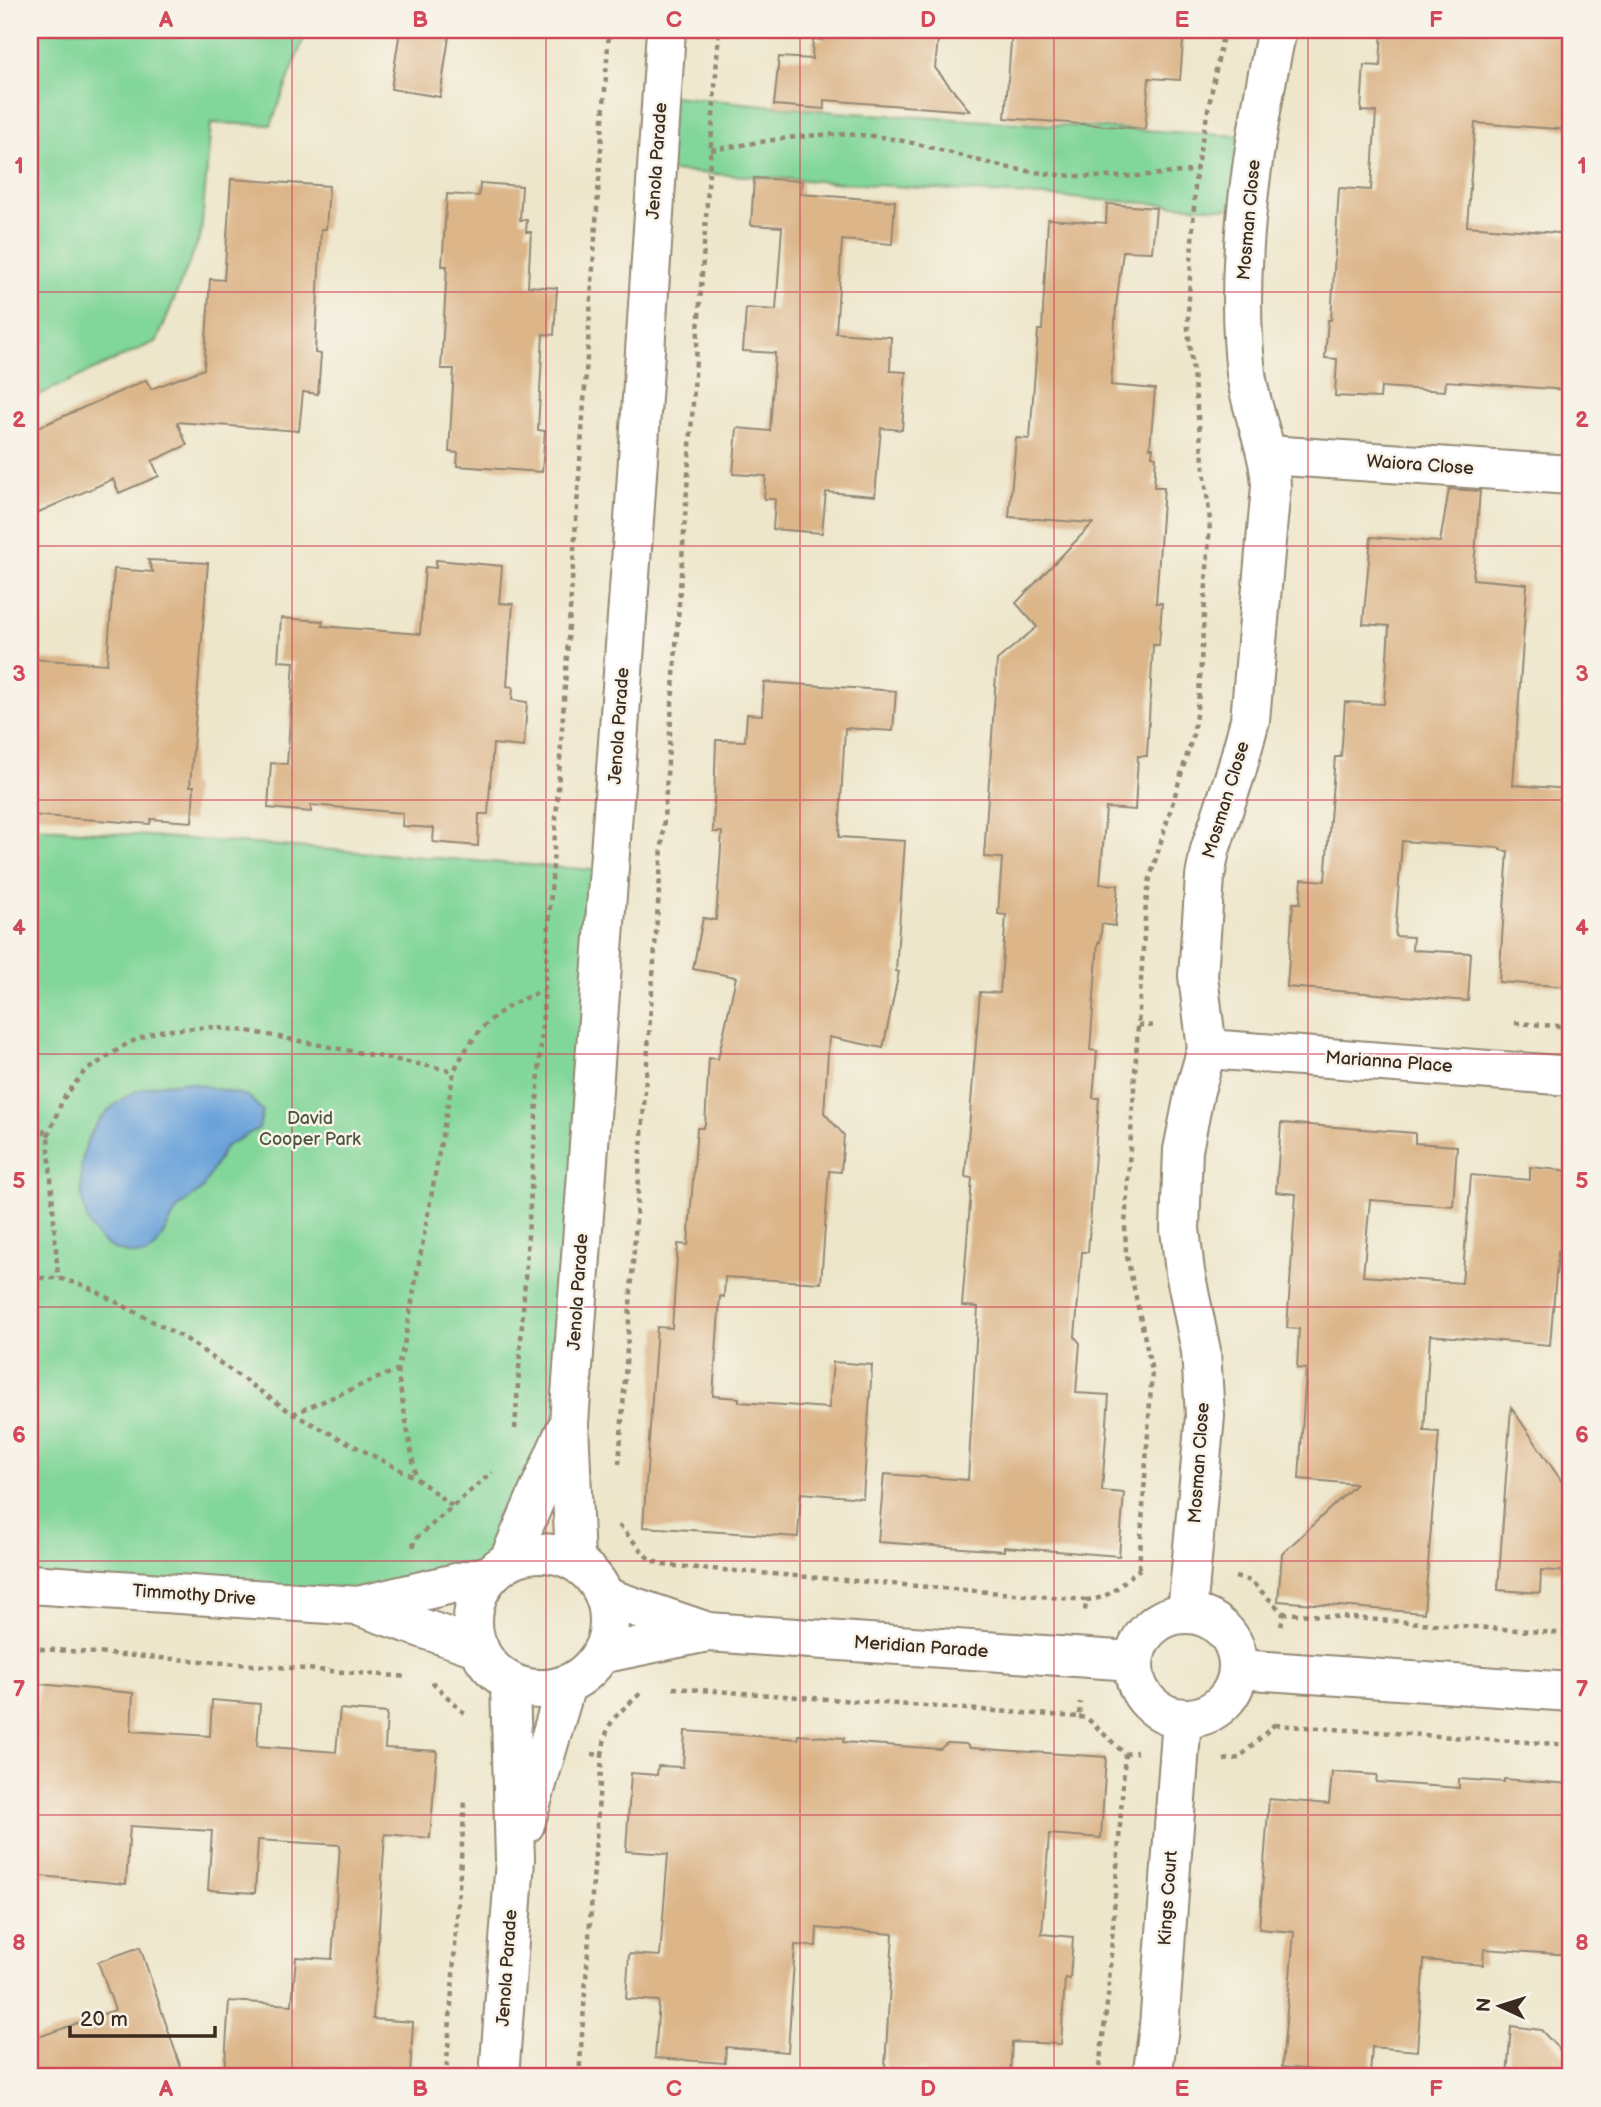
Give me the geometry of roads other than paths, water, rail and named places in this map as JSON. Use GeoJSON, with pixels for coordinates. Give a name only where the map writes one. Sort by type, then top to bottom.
{"type":"FeatureCollection","features":[{"type":"Feature","properties":{"kind":"street","name":"Jenola Parade"},"geometry":{"type":"LineString","coordinates":[[575,1561],[569,1423],[634,520],[666,30]]}},
{"type":"Feature","properties":{"kind":"street","name":"Mosman Close"},"geometry":{"type":"LineString","coordinates":[[1187,1613],[1205,1416],[1200,1351],[1180,1229],[1180,1188],[1189,1115],[1207,1049],[1198,976],[1205,877],[1210,850],[1250,720],[1271,486],[1268,455],[1250,395],[1246,370],[1243,309],[1251,172],[1261,102],[1277,30]]}},
{"type":"Feature","properties":{"kind":"street","name":"Waiora Close"},"geometry":{"type":"LineString","coordinates":[[1268,455],[1571,475]]}},
{"type":"Feature","properties":{"kind":"street","name":"Marianna Place"},"geometry":{"type":"LineString","coordinates":[[1207,1049],[1571,1076]]}},
{"type":"Feature","properties":{"kind":"street","name":"Jenola Parade"},"geometry":{"type":"LineString","coordinates":[[500,1568],[569,1423]]}},
{"type":"Feature","properties":{"kind":"street"},"geometry":{"type":"LineString","coordinates":[[531,1553],[553,1554],[575,1561],[593,1576],[605,1597],[610,1616],[608,1636],[601,1654],[586,1672],[566,1685],[548,1690],[510,1683],[492,1668],[478,1648],[473,1629],[474,1610],[479,1592],[500,1568],[531,1553]]}},
{"type":"Feature","properties":{"kind":"street","name":"Timmothy Drive"},"geometry":{"type":"LineString","coordinates":[[358,1606],[500,1568]]}},
{"type":"Feature","properties":{"kind":"street","name":"Timmothy Drive"},"geometry":{"type":"LineString","coordinates":[[30,1584],[358,1606],[478,1648]]}},
{"type":"Feature","properties":{"kind":"street","name":"Meridian Parade"},"geometry":{"type":"LineString","coordinates":[[605,1597],[708,1632],[1133,1661]]}},
{"type":"Feature","properties":{"kind":"street"},"geometry":{"type":"LineString","coordinates":[[1187,1613],[1203,1616],[1217,1623],[1236,1650],[1238,1669],[1235,1684],[1227,1699],[1214,1710],[1199,1717],[1182,1719],[1166,1715],[1152,1706],[1141,1693],[1134,1678],[1133,1661],[1137,1646],[1145,1633],[1157,1622],[1171,1615],[1187,1613]]}},
{"type":"Feature","properties":{"kind":"street","name":"Meridian Parade"},"geometry":{"type":"LineString","coordinates":[[601,1654],[708,1632]]}},
{"type":"Feature","properties":{"kind":"street"},"geometry":{"type":"LineString","coordinates":[[1238,1669],[1571,1692]]}},
{"type":"Feature","properties":{"kind":"street","name":"Jenola Parade"},"geometry":{"type":"LineString","coordinates":[[499,2077],[515,1860],[510,1683]]}},
{"type":"Feature","properties":{"kind":"street","name":"Jenola Parade"},"geometry":{"type":"LineString","coordinates":[[515,1860],[566,1685]]}},
{"type":"Feature","properties":{"kind":"street","name":"Kings Court"},"geometry":{"type":"LineString","coordinates":[[1152,2077],[1159,2027],[1182,1719]]}},
{"type":"Feature","properties":{"kind":"water"},"geometry":{"type":"Polygon","coordinates":[[[187,1082],[248,1096],[263,1111],[259,1128],[225,1147],[202,1189],[178,1208],[156,1247],[145,1255],[119,1251],[108,1246],[93,1232],[84,1210],[82,1165],[89,1138],[104,1115],[129,1095],[150,1087],[187,1082]]]}},
{"type":"Feature","properties":{"kind":"park label","name":"David Cooper Park"},"geometry":{"type":"Point","coordinates":[310,1128]}}]}
